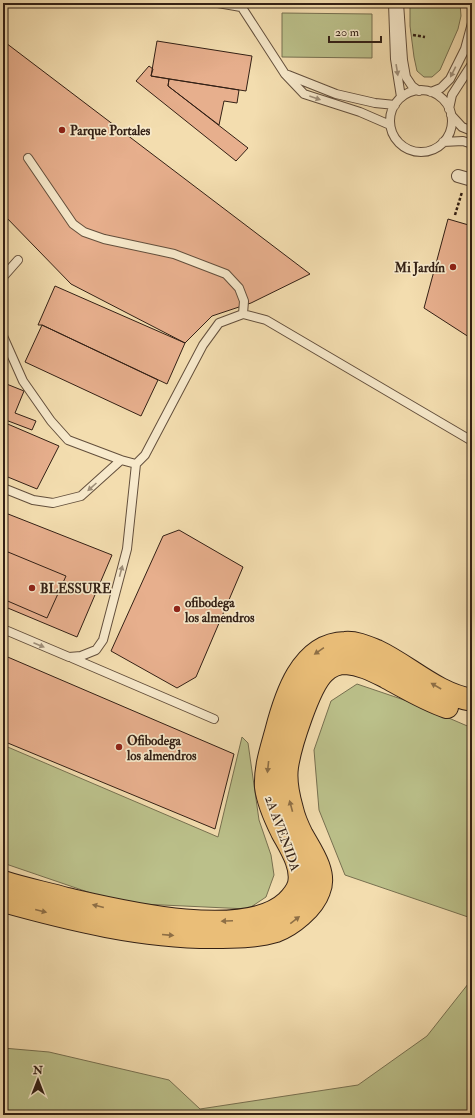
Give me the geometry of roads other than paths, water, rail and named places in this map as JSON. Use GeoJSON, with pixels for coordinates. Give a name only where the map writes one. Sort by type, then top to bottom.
{"type":"FeatureCollection","features":[{"type":"Feature","properties":{"kind":"main road","name":"2A AVENIDA"},"geometry":{"type":"LineString","coordinates":[[3,882],[21,888],[110,909],[160,918],[191,921],[226,921],[265,915],[283,905],[292,897],[299,885],[298,865],[276,819],[266,787],[269,754],[278,722],[295,678],[308,660],[324,647],[346,642],[358,644],[400,663],[440,689],[462,698],[472,700]]}},
{"type":"Feature","properties":{"kind":"main road","name":"2A AVENIDA"},"geometry":{"type":"LineString","coordinates":[[3,901],[59,916],[107,926],[159,934],[194,937],[225,937],[262,934],[276,931],[288,925],[304,912],[317,897],[320,890],[321,876],[318,866],[293,812],[286,780],[293,739],[311,692],[324,671],[336,664],[358,664],[442,706],[455,710],[472,712]]}},
{"type":"Feature","properties":{"kind":"lane"},"geometry":{"type":"LineString","coordinates":[[218,3],[240,5],[285,74],[304,94],[360,112],[390,125]]}},
{"type":"Feature","properties":{"kind":"lane"},"geometry":{"type":"LineString","coordinates":[[393,3],[395,59],[401,97]]}},
{"type":"Feature","properties":{"kind":"lane"},"geometry":{"type":"LineString","coordinates":[[399,3],[403,60],[406,77],[412,86],[419,90],[431,92],[439,96],[445,102],[450,112],[462,127],[472,131]]}},
{"type":"Feature","properties":{"kind":"lane"},"geometry":{"type":"LineString","coordinates":[[431,92],[441,88],[450,79],[465,49],[472,23]]}},
{"type":"Feature","properties":{"kind":"lane"},"geometry":{"type":"LineString","coordinates":[[419,90],[410,92],[401,97],[392,111],[390,125],[393,135],[399,143],[416,151],[426,151],[435,148],[448,136],[452,122],[450,112],[452,94],[472,64]]}},
{"type":"Feature","properties":{"kind":"lane"},"geometry":{"type":"LineString","coordinates":[[285,74],[336,94],[374,103],[395,105]]}},
{"type":"Feature","properties":{"kind":"lane"},"geometry":{"type":"LineString","coordinates":[[443,142],[463,141],[472,144]]}},
{"type":"Feature","properties":{"kind":"lane"},"geometry":{"type":"LineString","coordinates":[[28,158],[73,224],[84,232],[104,239],[174,254],[226,274],[239,288],[244,301],[243,314]]}},
{"type":"Feature","properties":{"kind":"lane"},"geometry":{"type":"LineString","coordinates":[[3,278],[18,260]]}},
{"type":"Feature","properties":{"kind":"lane"},"geometry":{"type":"LineString","coordinates":[[69,657],[81,656],[96,650],[103,640],[127,549],[136,464],[145,455],[203,345],[220,323],[243,314],[266,320],[472,441]]}},
{"type":"Feature","properties":{"kind":"lane"},"geometry":{"type":"LineString","coordinates":[[3,336],[23,381],[51,421],[68,440],[120,460],[136,464]]}},
{"type":"Feature","properties":{"kind":"lane"},"geometry":{"type":"LineString","coordinates":[[3,488],[33,500],[53,503],[81,496],[120,460]]}},
{"type":"Feature","properties":{"kind":"lane"},"geometry":{"type":"LineString","coordinates":[[3,629],[214,719]]}},
{"type":"Feature","properties":{"kind":"place","name":"Parque Portales"},"geometry":{"type":"Point","coordinates":[62,130]}},
{"type":"Feature","properties":{"kind":"place","name":"Mi Jardín"},"geometry":{"type":"Point","coordinates":[453,267]}},
{"type":"Feature","properties":{"kind":"place","name":"BLESSURE"},"geometry":{"type":"Point","coordinates":[32,588]}},
{"type":"Feature","properties":{"kind":"place","name":"ofibodega los almendros"},"geometry":{"type":"Point","coordinates":[177,609]}},
{"type":"Feature","properties":{"kind":"place","name":"Ofibodega los almendros"},"geometry":{"type":"Point","coordinates":[119,747]}}]}
